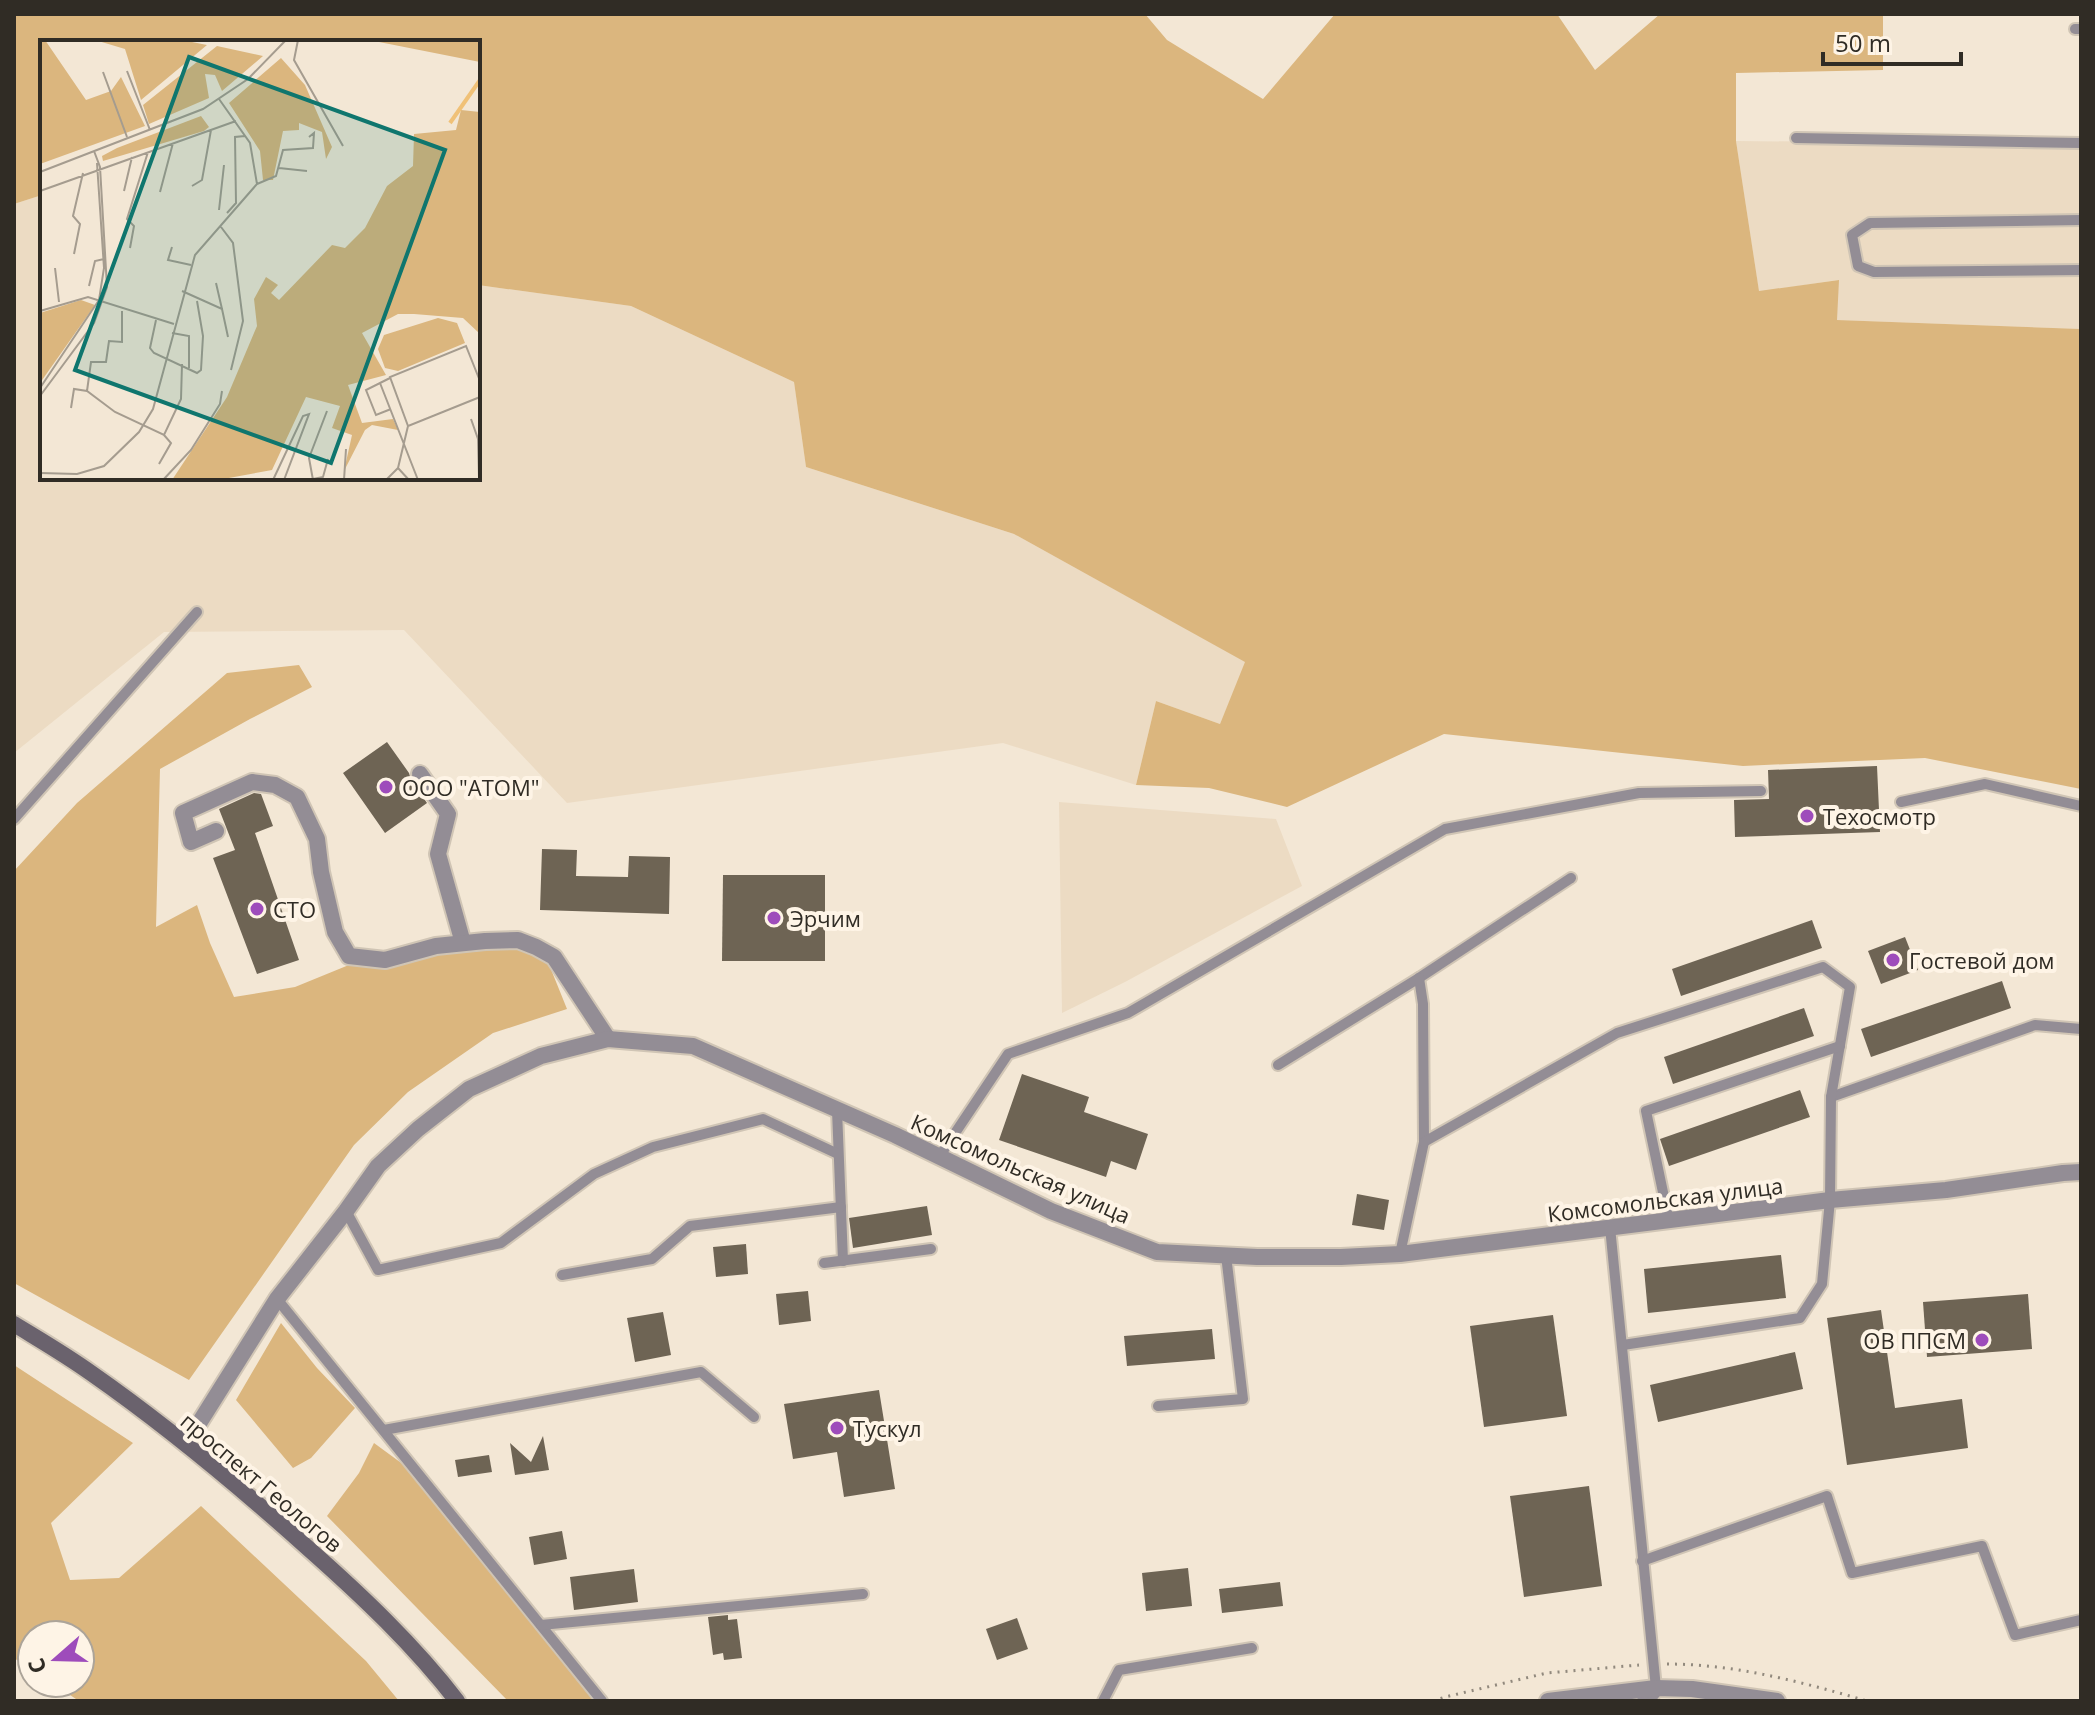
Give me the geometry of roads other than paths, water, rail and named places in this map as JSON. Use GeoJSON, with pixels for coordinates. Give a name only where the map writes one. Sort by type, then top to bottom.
{"type":"FeatureCollection","features":[{"type":"Feature","properties":{"kind":"main road","name":"проспект Геологов"},"geometry":{"type":"LineString","coordinates":[[14,1324],[91,1372],[186,1444],[277,1520],[368,1602],[457,1701]]}},
{"type":"Feature","properties":{"kind":"street"},"geometry":{"type":"LineString","coordinates":[[420,774],[448,814],[438,854],[463,943]]}},
{"type":"Feature","properties":{"kind":"street"},"geometry":{"type":"LineString","coordinates":[[216,831],[191,842],[183,813],[252,782],[275,785],[297,797],[317,839],[335,932],[349,956],[385,960],[436,946],[518,940],[554,957],[608,1039]]}},
{"type":"Feature","properties":{"kind":"street","name":"Комсомольская улица"},"geometry":{"type":"LineString","coordinates":[[186,1444],[277,1299],[378,1166],[418,1129],[469,1089],[541,1056],[608,1039],[693,1046],[1051,1211],[1157,1252],[1257,1257],[1400,1254],[2081,1172]]}},
{"type":"Feature","properties":{"kind":"street"},"geometry":{"type":"LineString","coordinates":[[1548,1701],[1651,1695],[1692,1689],[1777,1701]]}},
{"type":"Feature","properties":{"kind":"lane"},"geometry":{"type":"LineString","coordinates":[[1796,138],[2081,143]]}},
{"type":"Feature","properties":{"kind":"lane"},"geometry":{"type":"LineString","coordinates":[[2081,220],[1870,223],[1852,235],[1858,266],[1874,272],[2081,270]]}},
{"type":"Feature","properties":{"kind":"lane"},"geometry":{"type":"LineString","coordinates":[[14,819],[197,612]]}},
{"type":"Feature","properties":{"kind":"lane"},"geometry":{"type":"LineString","coordinates":[[1901,802],[1985,784],[2081,806]]}},
{"type":"Feature","properties":{"kind":"lane"},"geometry":{"type":"LineString","coordinates":[[939,1157],[1008,1054],[1128,1013],[1445,829],[1639,793],[1761,791]]}},
{"type":"Feature","properties":{"kind":"lane"},"geometry":{"type":"LineString","coordinates":[[1278,1065],[1419,978],[1571,878]]}},
{"type":"Feature","properties":{"kind":"lane"},"geometry":{"type":"LineString","coordinates":[[1424,1142],[1617,1033],[1823,967],[1850,987],[1831,1097],[1830,1200],[1822,1284],[1800,1318],[1623,1345]]}},
{"type":"Feature","properties":{"kind":"lane"},"geometry":{"type":"LineString","coordinates":[[1400,1254],[1424,1142],[1423,1004],[1419,978]]}},
{"type":"Feature","properties":{"kind":"lane"},"geometry":{"type":"LineString","coordinates":[[1831,1097],[2035,1025],[2081,1029]]}},
{"type":"Feature","properties":{"kind":"lane"},"geometry":{"type":"LineString","coordinates":[[1669,1221],[1646,1111],[1840,1046]]}},
{"type":"Feature","properties":{"kind":"lane"},"geometry":{"type":"LineString","coordinates":[[837,1110],[843,1261]]}},
{"type":"Feature","properties":{"kind":"lane"},"geometry":{"type":"LineString","coordinates":[[346,1211],[378,1270],[501,1243],[594,1174],[653,1147],[763,1119],[838,1154]]}},
{"type":"Feature","properties":{"kind":"lane"},"geometry":{"type":"LineString","coordinates":[[562,1275],[652,1259],[690,1226],[841,1207]]}},
{"type":"Feature","properties":{"kind":"lane"},"geometry":{"type":"LineString","coordinates":[[1610,1227],[1642,1561],[1651,1695]]}},
{"type":"Feature","properties":{"kind":"lane"},"geometry":{"type":"LineString","coordinates":[[824,1263],[931,1249]]}},
{"type":"Feature","properties":{"kind":"lane"},"geometry":{"type":"LineString","coordinates":[[1158,1406],[1243,1399],[1226,1255]]}},
{"type":"Feature","properties":{"kind":"lane"},"geometry":{"type":"LineString","coordinates":[[277,1299],[602,1701]]}},
{"type":"Feature","properties":{"kind":"lane"},"geometry":{"type":"LineString","coordinates":[[384,1430],[701,1372],[754,1417]]}},
{"type":"Feature","properties":{"kind":"lane"},"geometry":{"type":"LineString","coordinates":[[1642,1561],[1827,1496],[1852,1573],[1982,1546],[2015,1635],[2081,1620]]}},
{"type":"Feature","properties":{"kind":"lane"},"geometry":{"type":"LineString","coordinates":[[541,1625],[863,1594]]}},
{"type":"Feature","properties":{"kind":"lane"},"geometry":{"type":"LineString","coordinates":[[1103,1701],[1119,1670],[1252,1648]]}},
{"type":"Feature","properties":{"kind":"place","name":"ООО \"АТОМ\""},"geometry":{"type":"Point","coordinates":[386,787]}},
{"type":"Feature","properties":{"kind":"place","name":"Техосмотр"},"geometry":{"type":"Point","coordinates":[1807,816]}},
{"type":"Feature","properties":{"kind":"place","name":"СТО"},"geometry":{"type":"Point","coordinates":[257,909]}},
{"type":"Feature","properties":{"kind":"place","name":"Эрчим"},"geometry":{"type":"Point","coordinates":[774,918]}},
{"type":"Feature","properties":{"kind":"place","name":"Гостевой дом"},"geometry":{"type":"Point","coordinates":[1893,960]}},
{"type":"Feature","properties":{"kind":"place","name":"ОВ ППСМ"},"geometry":{"type":"Point","coordinates":[1982,1340]}},
{"type":"Feature","properties":{"kind":"place","name":"Тускул"},"geometry":{"type":"Point","coordinates":[837,1428]}}]}
